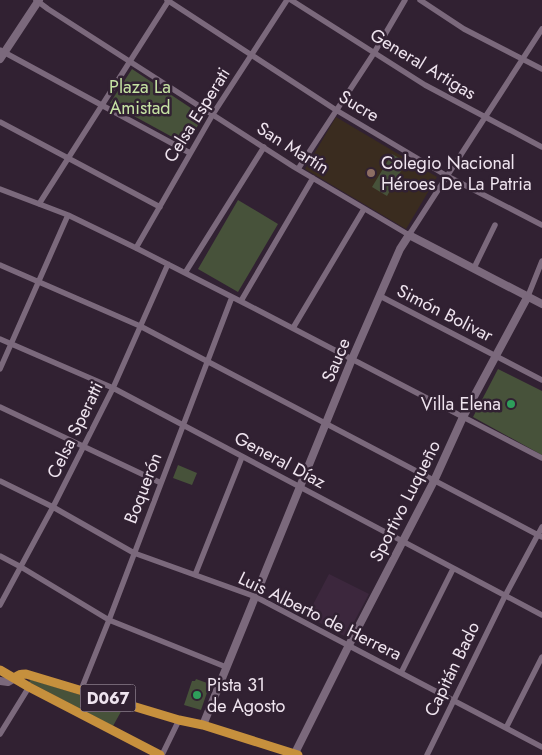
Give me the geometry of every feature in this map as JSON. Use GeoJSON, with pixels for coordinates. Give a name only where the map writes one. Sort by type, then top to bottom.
{"type":"FeatureCollection","features":[{"type":"Feature","properties":{"kind":"main road","name":"D067"},"geometry":{"type":"LineString","coordinates":[[0,670],[161,755]]}},
{"type":"Feature","properties":{"kind":"main road","name":"D067"},"geometry":{"type":"LineString","coordinates":[[15,678],[17,675],[26,674],[296,754]]}},
{"type":"Feature","properties":{"kind":"street"},"geometry":{"type":"LineString","coordinates":[[38,0],[1,54],[102,105],[190,154]]}},
{"type":"Feature","properties":{"kind":"street","name":"San Martín"},"geometry":{"type":"LineString","coordinates":[[38,0],[41,5],[364,209],[409,235],[542,304]]}},
{"type":"Feature","properties":{"kind":"street","name":"Sucre"},"geometry":{"type":"LineString","coordinates":[[168,0],[336,110],[447,176],[542,225]]}},
{"type":"Feature","properties":{"kind":"street"},"geometry":{"type":"LineString","coordinates":[[39,204],[168,0]]}},
{"type":"Feature","properties":{"kind":"street","name":"Celsa Esperati"},"geometry":{"type":"LineString","coordinates":[[136,248],[213,114],[287,0]]}},
{"type":"Feature","properties":{"kind":"street","name":"General Artigas"},"geometry":{"type":"LineString","coordinates":[[291,0],[425,85],[542,147]]}},
{"type":"Feature","properties":{"kind":"street"},"geometry":{"type":"LineString","coordinates":[[298,169],[374,52],[405,0]]}},
{"type":"Feature","properties":{"kind":"street"},"geometry":{"type":"LineString","coordinates":[[420,0],[464,29],[542,69]]}},
{"type":"Feature","properties":{"kind":"street","name":"Sauce"},"geometry":{"type":"LineString","coordinates":[[203,725],[352,359],[400,249],[542,29]]}},
{"type":"Feature","properties":{"kind":"street"},"geometry":{"type":"LineString","coordinates":[[0,122],[160,206]]}},
{"type":"Feature","properties":{"kind":"street"},"geometry":{"type":"LineString","coordinates":[[185,273],[264,147]]}},
{"type":"Feature","properties":{"kind":"street"},"geometry":{"type":"LineString","coordinates":[[243,302],[313,178]]}},
{"type":"Feature","properties":{"kind":"street"},"geometry":{"type":"LineString","coordinates":[[0,190],[68,215],[136,248],[542,458]]}},
{"type":"Feature","properties":{"kind":"street"},"geometry":{"type":"LineString","coordinates":[[293,328],[364,209]]}},
{"type":"Feature","properties":{"kind":"street"},"geometry":{"type":"LineString","coordinates":[[0,369],[68,215]]}},
{"type":"Feature","properties":{"kind":"street"},"geometry":{"type":"LineString","coordinates":[[474,268],[495,225]]}},
{"type":"Feature","properties":{"kind":"street","name":"Sportivo Luqueño"},"geometry":{"type":"LineString","coordinates":[[296,754],[349,645],[434,481],[463,417],[528,296],[542,261]]}},
{"type":"Feature","properties":{"kind":"street","name":"Celsa Speratti"},"geometry":{"type":"LineString","coordinates":[[0,606],[113,388],[168,264]]}},
{"type":"Feature","properties":{"kind":"street"},"geometry":{"type":"LineString","coordinates":[[0,265],[140,326],[540,536]]}},
{"type":"Feature","properties":{"kind":"street","name":"Simón Bolivar"},"geometry":{"type":"LineString","coordinates":[[380,296],[542,380]]}},
{"type":"Feature","properties":{"kind":"street","name":"Boquerón"},"geometry":{"type":"LineString","coordinates":[[80,690],[109,620],[232,297]]}},
{"type":"Feature","properties":{"kind":"street","name":"General Díaz"},"geometry":{"type":"LineString","coordinates":[[0,339],[113,388],[542,616]]}},
{"type":"Feature","properties":{"kind":"street"},"geometry":{"type":"LineString","coordinates":[[0,407],[161,484]]}},
{"type":"Feature","properties":{"kind":"street"},"geometry":{"type":"LineString","coordinates":[[195,576],[242,457]]}},
{"type":"Feature","properties":{"kind":"street","name":"Luis Alberto de Herrera"},"geometry":{"type":"LineString","coordinates":[[0,482],[53,507],[134,553],[256,597],[542,748]]}},
{"type":"Feature","properties":{"kind":"street","name":"Capitán Bado"},"geometry":{"type":"LineString","coordinates":[[427,755],[505,596],[540,536],[542,527]]}},
{"type":"Feature","properties":{"kind":"street"},"geometry":{"type":"LineString","coordinates":[[0,556],[109,620],[226,667]]}},
{"type":"Feature","properties":{"kind":"street"},"geometry":{"type":"LineString","coordinates":[[401,673],[453,569]]}},
{"type":"Feature","properties":{"kind":"street"},"geometry":{"type":"LineString","coordinates":[[506,728],[542,657]]}},
{"type":"Feature","properties":{"kind":"street"},"geometry":{"type":"LineString","coordinates":[[0,681],[8,682],[15,678]]}},
{"type":"Feature","properties":{"kind":"street"},"geometry":{"type":"LineString","coordinates":[[0,734],[29,687]]}},
{"type":"Feature","properties":{"kind":"street"},"geometry":{"type":"LineString","coordinates":[[161,755],[179,720]]}},
{"type":"Feature","properties":{"kind":"shaded area","name":"Colegio Nacional Héroes De La Patria"},"geometry":{"type":"Polygon","coordinates":[[[336,117],[437,177],[406,229],[305,169],[336,117]]]}},
{"type":"Feature","properties":{"kind":"shaded area"},"geometry":{"type":"Polygon","coordinates":[[[329,574],[369,594],[346,637],[307,616],[329,574]]]}},
{"type":"Feature","properties":{"kind":"green space","name":"Plaza La Amistad"},"geometry":{"type":"Polygon","coordinates":[[[132,69],[203,116],[187,145],[110,103],[132,69]]]}},
{"type":"Feature","properties":{"kind":"green space"},"geometry":{"type":"Polygon","coordinates":[[[392,154],[406,162],[387,196],[372,187],[392,154]]]}},
{"type":"Feature","properties":{"kind":"green space"},"geometry":{"type":"Polygon","coordinates":[[[238,200],[278,224],[238,292],[198,269],[238,200]]]}},
{"type":"Feature","properties":{"kind":"green space","name":"Villa Elena"},"geometry":{"type":"Polygon","coordinates":[[[498,369],[542,391],[542,455],[473,417],[498,369]]]}},
{"type":"Feature","properties":{"kind":"green space"},"geometry":{"type":"Polygon","coordinates":[[[178,465],[197,473],[192,485],[173,478],[178,465]]]}},
{"type":"Feature","properties":{"kind":"green space","name":"Pista 31 de Agosto"},"geometry":{"type":"Polygon","coordinates":[[[196,679],[210,684],[201,710],[184,705],[192,681],[196,679]]]}},
{"type":"Feature","properties":{"kind":"green space"},"geometry":{"type":"Polygon","coordinates":[[[30,680],[123,708],[113,726],[29,682],[30,680]]]}},
{"type":"Feature","properties":{"kind":"place","name":"Colegio Nacional Héroes De La Patria"},"geometry":{"type":"Point","coordinates":[371,173]}},
{"type":"Feature","properties":{"kind":"place","name":"Villa Elena"},"geometry":{"type":"Point","coordinates":[511,404]}},
{"type":"Feature","properties":{"kind":"place","name":"Pista 31 de Agosto"},"geometry":{"type":"Point","coordinates":[197,695]}}]}
